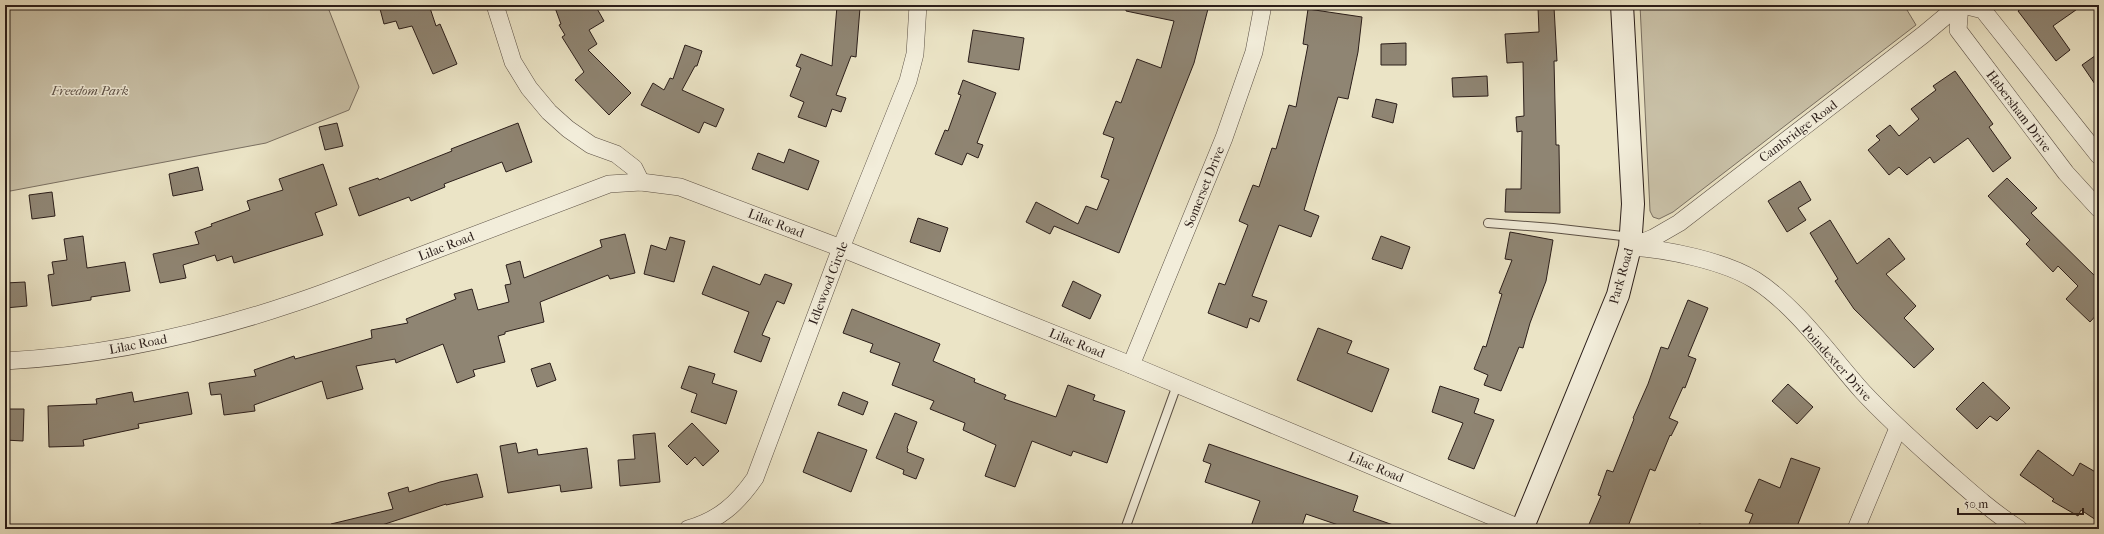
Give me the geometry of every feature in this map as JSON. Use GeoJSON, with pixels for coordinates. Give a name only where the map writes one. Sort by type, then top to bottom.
{"type":"FeatureCollection","features":[{"type":"Feature","properties":{"kind":"main road","name":"Park Road"},"geometry":{"type":"LineString","coordinates":[[1522,529],[1618,295],[1631,242],[1633,204],[1622,5]]}},
{"type":"Feature","properties":{"kind":"street"},"geometry":{"type":"LineString","coordinates":[[495,5],[513,62],[529,88],[549,112],[568,129],[591,145],[616,154],[634,168],[641,182]]}},
{"type":"Feature","properties":{"kind":"street","name":"Idlewood Circle"},"geometry":{"type":"LineString","coordinates":[[688,529],[701,525],[731,507],[755,478],[841,248],[908,81],[915,54],[918,5]]}},
{"type":"Feature","properties":{"kind":"street","name":"Somerset Drive"},"geometry":{"type":"LineString","coordinates":[[1132,365],[1224,138],[1254,52],[1264,5]]}},
{"type":"Feature","properties":{"kind":"street","name":"Cambridge Road"},"geometry":{"type":"LineString","coordinates":[[1631,242],[1653,238],[1679,223],[1923,35],[1959,5]]}},
{"type":"Feature","properties":{"kind":"street","name":"Habersham Drive"},"geometry":{"type":"LineString","coordinates":[[1959,5],[1958,30],[2066,172],[2099,210]]}},
{"type":"Feature","properties":{"kind":"street"},"geometry":{"type":"LineString","coordinates":[[1963,5],[1982,10],[2099,156]]}},
{"type":"Feature","properties":{"kind":"street","name":"Lilac Road"},"geometry":{"type":"LineString","coordinates":[[5,361],[46,358],[100,351],[161,340],[216,326],[292,304],[609,184],[641,182],[680,187],[841,248],[1132,365],[1177,386],[1522,529]]}},
{"type":"Feature","properties":{"kind":"street","name":"Poindexter Drive"},"geometry":{"type":"LineString","coordinates":[[1631,242],[1694,257],[1745,274],[1760,283],[1786,305],[1862,392],[1898,428],[1970,491],[2019,529]]}},
{"type":"Feature","properties":{"kind":"street"},"geometry":{"type":"LineString","coordinates":[[1856,529],[1898,428]]}},
{"type":"Feature","properties":{"kind":"lane"},"geometry":{"type":"LineString","coordinates":[[1488,223],[1552,228],[1631,242]]}},
{"type":"Feature","properties":{"kind":"lane"},"geometry":{"type":"LineString","coordinates":[[1125,529],[1177,386]]}},
{"type":"Feature","properties":{"kind":"green space","name":"Freedom Park"},"geometry":{"type":"Polygon","coordinates":[[[5,5],[327,5],[359,87],[349,110],[266,143],[5,192],[5,5]]]}},
{"type":"Feature","properties":{"kind":"green space"},"geometry":{"type":"Polygon","coordinates":[[[1640,5],[1904,5],[1916,25],[1673,212],[1659,219],[1653,217],[1650,211],[1640,5]]]}},
{"type":"Feature","properties":{"kind":"building"},"geometry":{"type":"Polygon","coordinates":[[[379,5],[429,5],[436,26],[440,24],[457,64],[433,74],[412,26],[399,29],[396,21],[384,24],[379,5]]]}},
{"type":"Feature","properties":{"kind":"building"},"geometry":{"type":"Polygon","coordinates":[[[554,5],[595,5],[604,21],[589,30],[597,44],[588,50],[631,93],[609,115],[575,80],[584,72],[562,37],[565,35],[559,25],[561,24],[554,5]]]}},
{"type":"Feature","properties":{"kind":"building"},"geometry":{"type":"Polygon","coordinates":[[[1126,5],[1209,5],[1194,63],[1119,253],[1054,226],[1050,234],[1026,222],[1036,202],[1078,224],[1086,206],[1097,210],[1109,180],[1101,177],[1114,138],[1103,134],[1116,101],[1121,103],[1137,59],[1161,68],[1174,21],[1126,11],[1126,5]]]}},
{"type":"Feature","properties":{"kind":"building"},"geometry":{"type":"Polygon","coordinates":[[[2026,5],[2083,5],[2053,26],[2070,50],[2056,61],[2018,11],[2026,5]]]}},
{"type":"Feature","properties":{"kind":"building"},"geometry":{"type":"Polygon","coordinates":[[[837,6],[860,8],[856,57],[851,56],[836,95],[846,98],[841,112],[832,109],[826,127],[798,117],[804,102],[790,96],[801,68],[796,66],[801,54],[832,66],[837,6]]]}},
{"type":"Feature","properties":{"kind":"building"},"geometry":{"type":"Polygon","coordinates":[[[1538,7],[1554,7],[1557,61],[1554,61],[1556,145],[1559,145],[1560,213],[1505,212],[1506,189],[1521,189],[1522,131],[1517,132],[1516,117],[1524,116],[1523,62],[1507,63],[1505,34],[1539,32],[1538,7]]]}},
{"type":"Feature","properties":{"kind":"building"},"geometry":{"type":"Polygon","coordinates":[[[1308,9],[1362,17],[1358,52],[1348,99],[1338,97],[1304,210],[1319,216],[1311,237],[1279,225],[1252,296],[1267,301],[1259,322],[1250,318],[1247,328],[1208,313],[1219,283],[1225,285],[1248,225],[1239,221],[1253,185],[1259,187],[1272,148],[1276,149],[1289,105],[1296,107],[1308,45],[1303,44],[1308,9]]]}},
{"type":"Feature","properties":{"kind":"building"},"geometry":{"type":"Polygon","coordinates":[[[973,30],[1024,38],[1019,70],[968,62],[973,30]]]}},
{"type":"Feature","properties":{"kind":"building"},"geometry":{"type":"Polygon","coordinates":[[[1406,43],[1406,65],[1381,65],[1381,44],[1406,43]]]}},
{"type":"Feature","properties":{"kind":"building"},"geometry":{"type":"Polygon","coordinates":[[[685,45],[702,51],[697,66],[695,66],[682,90],[724,109],[716,127],[704,122],[699,133],[641,105],[653,83],[664,90],[670,78],[673,79],[685,45]]]}},
{"type":"Feature","properties":{"kind":"building"},"geometry":{"type":"Polygon","coordinates":[[[2099,53],[2099,90],[2082,65],[2099,53]]]}},
{"type":"Feature","properties":{"kind":"building"},"geometry":{"type":"Polygon","coordinates":[[[1955,71],[1993,124],[1989,127],[2011,158],[1993,172],[1968,138],[1934,163],[1930,157],[1907,175],[1899,167],[1889,175],[1868,150],[1880,140],[1876,136],[1890,125],[1899,136],[1919,119],[1911,109],[1936,90],[1933,86],[1955,71]]]}},
{"type":"Feature","properties":{"kind":"building"},"geometry":{"type":"Polygon","coordinates":[[[1487,76],[1488,96],[1453,97],[1452,78],[1487,76]]]}},
{"type":"Feature","properties":{"kind":"building"},"geometry":{"type":"Polygon","coordinates":[[[963,80],[996,93],[977,143],[983,145],[978,158],[967,153],[962,165],[935,154],[945,130],[948,131],[961,95],[958,94],[963,80]]]}},
{"type":"Feature","properties":{"kind":"building"},"geometry":{"type":"Polygon","coordinates":[[[1376,99],[1397,104],[1393,123],[1372,117],[1376,99]]]}},
{"type":"Feature","properties":{"kind":"building"},"geometry":{"type":"Polygon","coordinates":[[[337,123],[343,146],[325,150],[319,127],[337,123]]]}},
{"type":"Feature","properties":{"kind":"building"},"geometry":{"type":"Polygon","coordinates":[[[518,123],[532,162],[506,172],[502,162],[444,184],[445,187],[411,201],[409,197],[359,216],[349,188],[378,178],[379,180],[452,151],[451,149],[518,123]]]}},
{"type":"Feature","properties":{"kind":"building"},"geometry":{"type":"Polygon","coordinates":[[[789,149],[819,161],[808,190],[752,169],[758,153],[784,163],[789,149]]]}},
{"type":"Feature","properties":{"kind":"building"},"geometry":{"type":"Polygon","coordinates":[[[323,164],[337,205],[315,213],[323,235],[234,263],[232,256],[217,261],[215,255],[183,265],[186,278],[160,283],[153,254],[199,244],[195,232],[212,226],[211,224],[250,210],[247,201],[283,190],[279,179],[323,164]]]}},
{"type":"Feature","properties":{"kind":"building"},"geometry":{"type":"Polygon","coordinates":[[[198,167],[203,190],[173,196],[169,174],[198,167]]]}},
{"type":"Feature","properties":{"kind":"building"},"geometry":{"type":"Polygon","coordinates":[[[2007,178],[2037,208],[2031,213],[2099,280],[2099,312],[2090,322],[2066,299],[2078,286],[2058,266],[2053,272],[2026,244],[2030,240],[1988,196],[2007,178]]]}},
{"type":"Feature","properties":{"kind":"building"},"geometry":{"type":"Polygon","coordinates":[[[1800,181],[1811,200],[1798,208],[1806,220],[1787,232],[1768,201],[1800,181]]]}},
{"type":"Feature","properties":{"kind":"building"},"geometry":{"type":"Polygon","coordinates":[[[52,192],[55,216],[32,219],[29,195],[52,192]]]}},
{"type":"Feature","properties":{"kind":"building"},"geometry":{"type":"Polygon","coordinates":[[[918,218],[948,228],[940,252],[910,242],[918,218]]]}},
{"type":"Feature","properties":{"kind":"building"},"geometry":{"type":"Polygon","coordinates":[[[1830,220],[1857,264],[1889,238],[1905,259],[1886,274],[1916,306],[1904,318],[1934,349],[1914,368],[1854,309],[1835,281],[1838,279],[1810,233],[1830,220]]]}},
{"type":"Feature","properties":{"kind":"building"},"geometry":{"type":"Polygon","coordinates":[[[1510,232],[1553,240],[1546,281],[1530,323],[1523,348],[1519,347],[1501,391],[1484,385],[1488,375],[1474,369],[1483,346],[1486,347],[1502,294],[1499,293],[1512,260],[1505,259],[1510,232]]]}},
{"type":"Feature","properties":{"kind":"building"},"geometry":{"type":"Polygon","coordinates":[[[625,234],[635,273],[610,279],[608,275],[540,302],[544,322],[505,332],[505,334],[498,336],[505,362],[473,370],[475,376],[457,383],[443,344],[396,363],[395,359],[356,366],[363,389],[327,399],[322,381],[254,405],[255,411],[224,415],[221,394],[211,395],[209,383],[256,376],[254,370],[294,356],[295,359],[372,338],[371,330],[408,323],[406,319],[456,299],[454,294],[472,289],[478,310],[509,302],[505,285],[511,284],[506,265],[520,261],[524,278],[602,247],[600,240],[625,234]]]}},
{"type":"Feature","properties":{"kind":"building"},"geometry":{"type":"Polygon","coordinates":[[[83,236],[87,268],[125,262],[130,291],[91,297],[91,300],[52,306],[48,275],[54,274],[52,262],[67,260],[64,239],[83,236]]]}},
{"type":"Feature","properties":{"kind":"building"},"geometry":{"type":"Polygon","coordinates":[[[1381,236],[1410,247],[1402,269],[1372,259],[1381,236]]]}},
{"type":"Feature","properties":{"kind":"building"},"geometry":{"type":"Polygon","coordinates":[[[670,237],[685,241],[674,282],[644,274],[651,245],[666,250],[670,237]]]}},
{"type":"Feature","properties":{"kind":"building"},"geometry":{"type":"Polygon","coordinates":[[[713,266],[760,285],[765,274],[792,284],[784,304],[777,301],[762,335],[770,338],[761,362],[734,352],[749,312],[702,294],[713,266]]]}},
{"type":"Feature","properties":{"kind":"building"},"geometry":{"type":"Polygon","coordinates":[[[1073,281],[1101,295],[1090,319],[1062,306],[1073,281]]]}},
{"type":"Feature","properties":{"kind":"building"},"geometry":{"type":"Polygon","coordinates":[[[25,282],[27,306],[5,308],[5,283],[25,282]]]}},
{"type":"Feature","properties":{"kind":"building"},"geometry":{"type":"Polygon","coordinates":[[[1688,300],[1708,308],[1688,356],[1696,359],[1685,388],[1683,387],[1669,418],[1678,422],[1671,436],[1670,435],[1655,471],[1650,469],[1627,529],[1587,529],[1601,496],[1598,495],[1607,470],[1613,472],[1661,347],[1668,349],[1688,300]]]}},
{"type":"Feature","properties":{"kind":"building"},"geometry":{"type":"Polygon","coordinates":[[[852,309],[940,344],[933,361],[975,379],[974,382],[1006,395],[1004,399],[1056,417],[1068,385],[1095,395],[1093,400],[1125,411],[1107,463],[1073,451],[1071,456],[1032,441],[1015,487],[985,476],[996,445],[963,430],[965,423],[930,409],[934,401],[892,385],[900,363],[870,352],[873,344],[843,333],[852,309]]]}},
{"type":"Feature","properties":{"kind":"building"},"geometry":{"type":"Polygon","coordinates":[[[1318,328],[1352,341],[1347,353],[1389,369],[1372,412],[1297,380],[1318,328]]]}},
{"type":"Feature","properties":{"kind":"building"},"geometry":{"type":"Polygon","coordinates":[[[550,363],[556,380],[537,387],[531,369],[550,363]]]}},
{"type":"Feature","properties":{"kind":"building"},"geometry":{"type":"Polygon","coordinates":[[[689,366],[715,374],[712,383],[737,391],[726,424],[691,412],[697,394],[681,388],[689,366]]]}},
{"type":"Feature","properties":{"kind":"building"},"geometry":{"type":"Polygon","coordinates":[[[1983,382],[2010,408],[1997,421],[1990,416],[1977,429],[1956,409],[1983,382]]]}},
{"type":"Feature","properties":{"kind":"building"},"geometry":{"type":"Polygon","coordinates":[[[1788,384],[1813,407],[1797,424],[1772,401],[1788,384]]]}},
{"type":"Feature","properties":{"kind":"building"},"geometry":{"type":"Polygon","coordinates":[[[1440,386],[1479,399],[1474,413],[1494,420],[1474,469],[1448,459],[1463,423],[1432,412],[1440,386]]]}},
{"type":"Feature","properties":{"kind":"building"},"geometry":{"type":"Polygon","coordinates":[[[132,392],[134,402],[188,392],[192,414],[138,424],[139,428],[83,440],[84,446],[49,447],[48,406],[97,404],[96,399],[132,392]]]}},
{"type":"Feature","properties":{"kind":"building"},"geometry":{"type":"Polygon","coordinates":[[[843,392],[868,402],[863,415],[838,405],[843,392]]]}},
{"type":"Feature","properties":{"kind":"building"},"geometry":{"type":"Polygon","coordinates":[[[5,409],[24,409],[23,441],[5,440],[5,409]]]}},
{"type":"Feature","properties":{"kind":"building"},"geometry":{"type":"Polygon","coordinates":[[[895,413],[917,422],[907,448],[907,452],[924,459],[916,479],[903,474],[904,470],[876,458],[895,413]]]}},
{"type":"Feature","properties":{"kind":"building"},"geometry":{"type":"Polygon","coordinates":[[[692,423],[719,451],[703,466],[695,457],[687,465],[668,446],[692,423]]]}},
{"type":"Feature","properties":{"kind":"building"},"geometry":{"type":"Polygon","coordinates":[[[818,432],[867,450],[851,492],[803,472],[818,432]]]}},
{"type":"Feature","properties":{"kind":"building"},"geometry":{"type":"Polygon","coordinates":[[[655,433],[660,482],[620,486],[618,460],[635,459],[633,435],[655,433]]]}},
{"type":"Feature","properties":{"kind":"building"},"geometry":{"type":"Polygon","coordinates":[[[516,443],[518,453],[537,449],[538,455],[587,448],[592,488],[561,492],[560,485],[508,493],[500,446],[516,443]]]}},
{"type":"Feature","properties":{"kind":"building"},"geometry":{"type":"Polygon","coordinates":[[[1209,444],[1358,496],[1353,511],[1399,527],[1399,529],[1350,529],[1306,514],[1301,529],[1250,529],[1260,501],[1205,482],[1211,464],[1203,461],[1209,444]]]}},
{"type":"Feature","properties":{"kind":"building"},"geometry":{"type":"Polygon","coordinates":[[[2038,450],[2073,476],[2080,463],[2099,474],[2099,522],[2081,510],[2078,516],[2052,501],[2054,499],[2020,475],[2038,450]]]}},
{"type":"Feature","properties":{"kind":"building"},"geometry":{"type":"Polygon","coordinates":[[[1791,458],[1820,468],[1796,529],[1747,529],[1753,514],[1745,511],[1759,479],[1780,488],[1791,458]]]}},
{"type":"Feature","properties":{"kind":"building"},"geometry":{"type":"Polygon","coordinates":[[[477,474],[483,497],[446,504],[379,526],[380,529],[332,529],[331,524],[393,509],[388,493],[408,487],[409,492],[440,482],[477,474]]]}}]}
